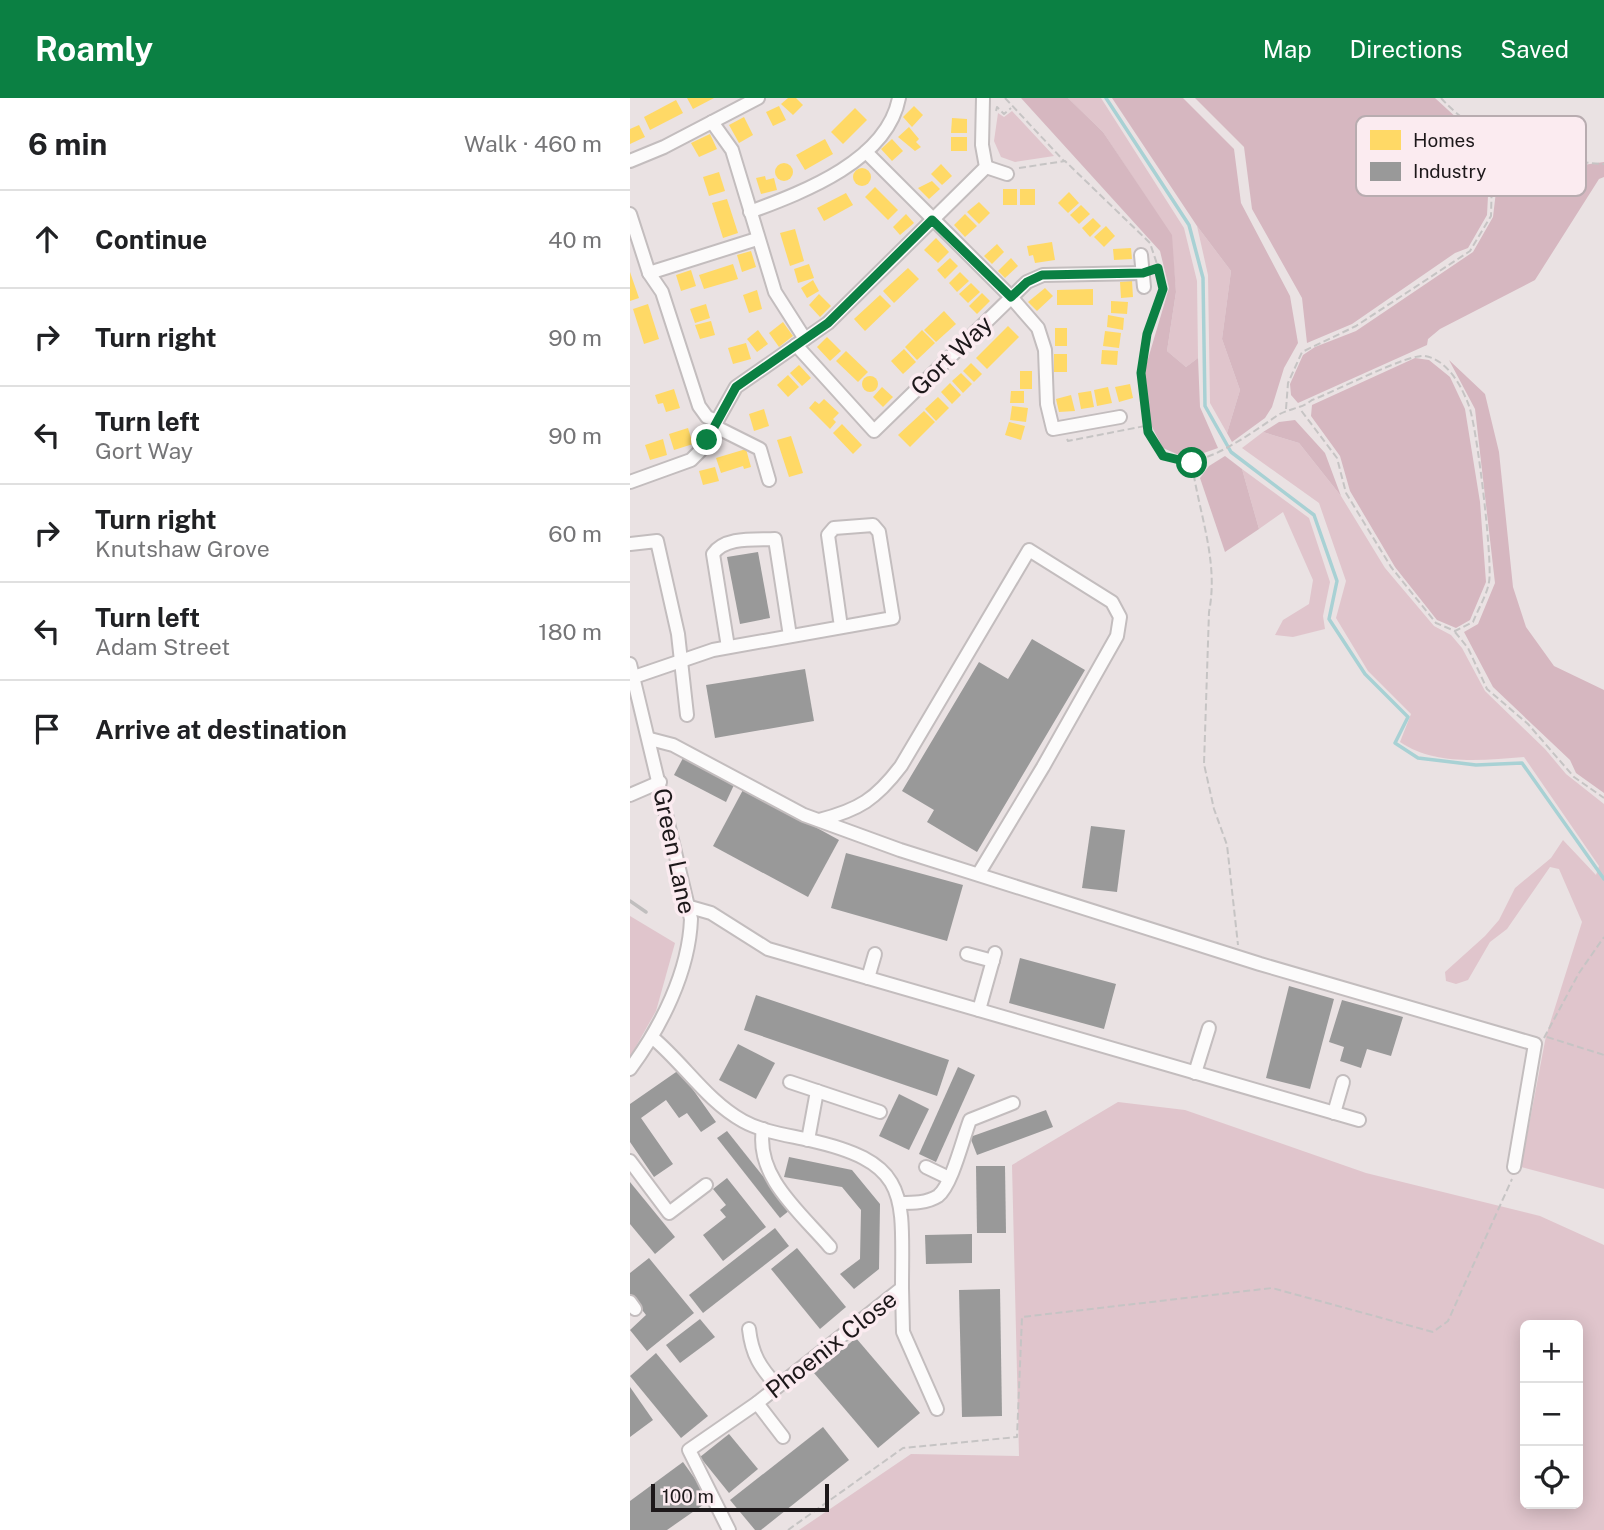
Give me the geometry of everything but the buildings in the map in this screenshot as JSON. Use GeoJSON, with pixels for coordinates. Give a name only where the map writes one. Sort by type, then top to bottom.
{"type":"FeatureCollection","features":[{"type":"Feature","properties":{"kind":"street"},"geometry":{"type":"LineString","coordinates":[[630,161],[758,98]]}},
{"type":"Feature","properties":{"kind":"street"},"geometry":{"type":"LineString","coordinates":[[750,212],[814,188],[866,152],[897,111],[900,98]]}},
{"type":"Feature","properties":{"kind":"street"},"geometry":{"type":"LineString","coordinates":[[983,98],[982,145],[986,167]]}},
{"type":"Feature","properties":{"kind":"street"},"geometry":{"type":"LineString","coordinates":[[712,122],[732,150],[775,292],[801,342]]}},
{"type":"Feature","properties":{"kind":"street"},"geometry":{"type":"LineString","coordinates":[[866,152],[1011,297],[1038,328],[1045,350],[1047,404],[1053,429],[1120,417]]}},
{"type":"Feature","properties":{"kind":"street"},"geometry":{"type":"LineString","coordinates":[[986,167],[1007,174]]}},
{"type":"Feature","properties":{"kind":"street"},"geometry":{"type":"LineString","coordinates":[[630,482],[691,460],[701,451],[736,387],[828,323],[986,167]]}},
{"type":"Feature","properties":{"kind":"street"},"geometry":{"type":"LineString","coordinates":[[630,214],[649,273],[662,292],[699,407],[715,423],[760,449],[769,480]]}},
{"type":"Feature","properties":{"kind":"street"},"geometry":{"type":"LineString","coordinates":[[649,273],[757,239]]}},
{"type":"Feature","properties":{"kind":"street"},"geometry":{"type":"LineString","coordinates":[[1141,255],[1143,280]]}},
{"type":"Feature","properties":{"kind":"street","name":"Gort Way"},"geometry":{"type":"LineString","coordinates":[[801,342],[874,431],[1027,282],[1042,275],[1143,280]]}},
{"type":"Feature","properties":{"kind":"street"},"geometry":{"type":"LineString","coordinates":[[632,671],[728,647],[893,618],[879,532],[873,525],[834,528],[828,535],[841,627]]}},
{"type":"Feature","properties":{"kind":"street"},"geometry":{"type":"LineString","coordinates":[[728,647],[713,554],[718,547],[735,541],[775,539],[790,636]]}},
{"type":"Feature","properties":{"kind":"street"},"geometry":{"type":"LineString","coordinates":[[630,544],[657,541],[681,659],[687,715]]}},
{"type":"Feature","properties":{"kind":"street"},"geometry":{"type":"LineString","coordinates":[[818,820],[848,813],[879,794],[901,766],[1029,550],[1112,602],[1120,617],[1117,636],[979,873]]}},
{"type":"Feature","properties":{"kind":"street","name":"Green Lane"},"geometry":{"type":"LineString","coordinates":[[630,1069],[653,1038],[687,949],[690,907],[632,671]]}},
{"type":"Feature","properties":{"kind":"street"},"geometry":{"type":"LineString","coordinates":[[650,739],[673,745],[818,820],[900,850],[1234,956],[1535,1044],[1514,1167]]}},
{"type":"Feature","properties":{"kind":"street"},"geometry":{"type":"LineString","coordinates":[[630,795],[660,782]]}},
{"type":"Feature","properties":{"kind":"street"},"geometry":{"type":"LineString","coordinates":[[690,907],[710,913],[768,948],[1359,1120]]}},
{"type":"Feature","properties":{"kind":"street"},"geometry":{"type":"LineString","coordinates":[[746,936],[754,925]]}},
{"type":"Feature","properties":{"kind":"street"},"geometry":{"type":"LineString","coordinates":[[868,978],[876,954]]}},
{"type":"Feature","properties":{"kind":"street"},"geometry":{"type":"LineString","coordinates":[[967,954],[994,957],[979,1010]]}},
{"type":"Feature","properties":{"kind":"street"},"geometry":{"type":"LineString","coordinates":[[1195,1073],[1209,1028]]}},
{"type":"Feature","properties":{"kind":"street"},"geometry":{"type":"LineString","coordinates":[[653,1038],[673,1054],[717,1103],[745,1122],[865,1156],[893,1185],[901,1203],[921,1202],[938,1195],[948,1178],[970,1120],[1013,1103]]}},
{"type":"Feature","properties":{"kind":"street"},"geometry":{"type":"LineString","coordinates":[[790,1082],[880,1112]]}},
{"type":"Feature","properties":{"kind":"street"},"geometry":{"type":"LineString","coordinates":[[1334,1113],[1343,1082]]}},
{"type":"Feature","properties":{"kind":"street"},"geometry":{"type":"LineString","coordinates":[[808,1140],[817,1091]]}},
{"type":"Feature","properties":{"kind":"street"},"geometry":{"type":"LineString","coordinates":[[763,1129],[760,1147],[770,1175],[830,1247]]}},
{"type":"Feature","properties":{"kind":"street"},"geometry":{"type":"LineString","coordinates":[[630,1161],[669,1213],[706,1185]]}},
{"type":"Feature","properties":{"kind":"street"},"geometry":{"type":"LineString","coordinates":[[926,1167],[948,1178]]}},
{"type":"Feature","properties":{"kind":"street","name":"Phoenix Close"},"geometry":{"type":"LineString","coordinates":[[729,1530],[689,1450],[777,1387],[902,1288],[901,1203]]}},
{"type":"Feature","properties":{"kind":"street"},"geometry":{"type":"LineString","coordinates":[[902,1288],[903,1332],[937,1409]]}},
{"type":"Feature","properties":{"kind":"street"},"geometry":{"type":"LineString","coordinates":[[749,1328],[751,1349],[757,1363],[777,1387]]}},
{"type":"Feature","properties":{"kind":"street"},"geometry":{"type":"LineString","coordinates":[[757,1402],[783,1437]]}},
{"type":"Feature","properties":{"kind":"path"},"geometry":{"type":"LineString","coordinates":[[1005,98],[1155,250],[1163,289],[1142,358],[1146,425],[1163,456],[1192,463],[1209,458],[1253,434],[1286,410],[1300,409],[1312,400],[1404,358],[1424,355],[1437,360],[1457,380],[1471,409],[1489,582],[1473,622],[1455,631]]}},
{"type":"Feature","properties":{"kind":"path"},"geometry":{"type":"LineString","coordinates":[[1441,98],[1461,116]]}},
{"type":"Feature","properties":{"kind":"path"},"geometry":{"type":"LineString","coordinates":[[995,112],[997,107],[1004,114],[1012,107]]}},
{"type":"Feature","properties":{"kind":"path"},"geometry":{"type":"LineString","coordinates":[[1007,174],[1013,169],[1065,161]]}},
{"type":"Feature","properties":{"kind":"path"},"geometry":{"type":"LineString","coordinates":[[1586,163],[1604,164]]}},
{"type":"Feature","properties":{"kind":"path"},"geometry":{"type":"LineString","coordinates":[[1286,410],[1288,383],[1302,352],[1356,326],[1471,251],[1491,216],[1492,196]]}},
{"type":"Feature","properties":{"kind":"path"},"geometry":{"type":"LineString","coordinates":[[1143,280],[1158,268]]}},
{"type":"Feature","properties":{"kind":"path"},"geometry":{"type":"LineString","coordinates":[[1300,409],[1337,458],[1346,493],[1391,567],[1436,623],[1455,631],[1468,648],[1487,689],[1528,723],[1574,777],[1604,798]]}},
{"type":"Feature","properties":{"kind":"path"},"geometry":{"type":"LineString","coordinates":[[1192,463],[1196,497],[1210,545],[1213,592],[1209,612],[1204,764],[1214,809],[1227,845],[1233,882],[1238,945],[1234,956]]}},
{"type":"Feature","properties":{"kind":"path"},"geometry":{"type":"LineString","coordinates":[[1535,1044],[1546,1036],[1579,972],[1604,937]]}},
{"type":"Feature","properties":{"kind":"path"},"geometry":{"type":"LineString","coordinates":[[1546,1036],[1604,1055]]}},
{"type":"Feature","properties":{"kind":"path"},"geometry":{"type":"LineString","coordinates":[[788,1530],[903,1448],[1017,1437],[1022,1317],[1272,1288],[1433,1332],[1448,1321],[1509,1191],[1514,1167]]}},
{"type":"Feature","properties":{"kind":"shaded area"},"geometry":{"type":"Polygon","coordinates":[[[1021,98],[1068,98],[1103,132],[1172,235],[1176,292],[1167,351],[1186,367],[1198,358],[1200,407],[1218,448],[1198,455],[1179,455],[1163,448],[1150,423],[1145,369],[1169,288],[1160,251],[1021,98]]]}},
{"type":"Feature","properties":{"kind":"shaded area"},"geometry":{"type":"Polygon","coordinates":[[[1068,98],[1101,98],[1184,228],[1197,281],[1198,358],[1186,367],[1167,351],[1176,292],[1171,235],[1103,132],[1068,98]]]}},
{"type":"Feature","properties":{"kind":"shaded area"},"geometry":{"type":"Polygon","coordinates":[[[1112,98],[1183,98],[1234,149],[1241,203],[1290,296],[1298,343],[1284,368],[1272,407],[1265,418],[1232,442],[1227,433],[1240,390],[1222,339],[1231,271],[1197,226],[1112,98]]]}},
{"type":"Feature","properties":{"kind":"shaded area"},"geometry":{"type":"Polygon","coordinates":[[[1195,98],[1435,98],[1455,116],[1356,116],[1356,196],[1488,196],[1487,215],[1468,248],[1455,253],[1352,324],[1307,343],[1302,298],[1252,209],[1244,147],[1195,98]]]}},
{"type":"Feature","properties":{"kind":"shaded area"},"geometry":{"type":"Polygon","coordinates":[[[1012,111],[1054,156],[1015,162],[1001,157],[994,141],[998,113],[1004,117],[1012,111]]]}},
{"type":"Feature","properties":{"kind":"shaded area"},"geometry":{"type":"Polygon","coordinates":[[[1604,162],[1604,177],[1599,179],[1535,280],[1440,329],[1428,339],[1427,345],[1298,403],[1291,395],[1290,384],[1303,355],[1315,347],[1356,331],[1473,252],[1493,217],[1495,196],[1586,196],[1586,165],[1604,162]]]}},
{"type":"Feature","properties":{"kind":"shaded area"},"geometry":{"type":"Polygon","coordinates":[[[1197,226],[1231,271],[1222,339],[1240,390],[1227,433],[1210,403],[1208,275],[1197,226]]]}},
{"type":"Feature","properties":{"kind":"shaded area"},"geometry":{"type":"Polygon","coordinates":[[[1415,358],[1429,360],[1450,377],[1465,409],[1480,502],[1486,582],[1470,620],[1456,628],[1437,620],[1395,567],[1350,491],[1340,456],[1311,416],[1312,405],[1415,358]]]}},
{"type":"Feature","properties":{"kind":"shaded area"},"geometry":{"type":"Polygon","coordinates":[[[1449,360],[1485,394],[1499,452],[1513,587],[1526,627],[1554,666],[1604,690],[1604,793],[1576,773],[1570,760],[1493,687],[1464,632],[1478,624],[1495,583],[1475,409],[1449,360]]]}},
{"type":"Feature","properties":{"kind":"shaded area"},"geometry":{"type":"Polygon","coordinates":[[[1295,420],[1325,453],[1341,496],[1299,443],[1263,432],[1279,422],[1295,420]]]}},
{"type":"Feature","properties":{"kind":"shaded area"},"geometry":{"type":"Polygon","coordinates":[[[1263,432],[1299,443],[1341,496],[1385,568],[1434,626],[1451,635],[1462,648],[1485,691],[1545,749],[1566,774],[1604,804],[1604,1189],[1521,1167],[1546,1036],[1582,922],[1559,869],[1550,867],[1507,929],[1490,942],[1468,980],[1456,984],[1446,981],[1445,972],[1485,936],[1499,920],[1515,888],[1551,858],[1563,840],[1596,875],[1599,866],[1524,757],[1460,760],[1428,755],[1400,742],[1411,714],[1368,671],[1336,618],[1346,581],[1319,503],[1242,448],[1263,432]]]}},
{"type":"Feature","properties":{"kind":"shaded area"},"geometry":{"type":"Polygon","coordinates":[[[1225,456],[1242,469],[1259,529],[1225,552],[1200,478],[1209,466],[1225,456]]]}},
{"type":"Feature","properties":{"kind":"shaded area"},"geometry":{"type":"Polygon","coordinates":[[[1242,469],[1309,518],[1330,582],[1323,616],[1325,629],[1293,637],[1275,635],[1283,620],[1309,604],[1313,580],[1283,512],[1259,529],[1242,469]]]}},
{"type":"Feature","properties":{"kind":"shaded area"},"geometry":{"type":"Polygon","coordinates":[[[630,916],[675,943],[656,1011],[630,1057],[630,916]]]}},
{"type":"Feature","properties":{"kind":"shaded area"},"geometry":{"type":"Polygon","coordinates":[[[1118,1102],[1185,1110],[1366,1173],[1540,1216],[1604,1245],[1604,1530],[799,1530],[911,1454],[1019,1456],[1012,1165],[1118,1102]]]}},
{"type":"Feature","properties":{"kind":"waterway"},"geometry":{"type":"LineString","coordinates":[[1106,98],[1189,225],[1203,278],[1205,406],[1231,452],[1314,515],[1337,581],[1329,619],[1365,674],[1408,717],[1395,743],[1418,758],[1476,765],[1522,763],[1604,879]]}},
{"type":"Feature","properties":{"kind":"railway"},"geometry":{"type":"LineString","coordinates":[[630,901],[646,912]]}},
{"type":"Feature","properties":{"kind":"route"},"geometry":{"type":"LineString","coordinates":[[707,440],[736,387],[828,323],[932,220],[1011,297],[1027,282],[1042,275],[1143,273],[1158,268],[1163,289],[1147,334],[1142,358],[1146,425],[1163,456],[1192,463]]}}]}
